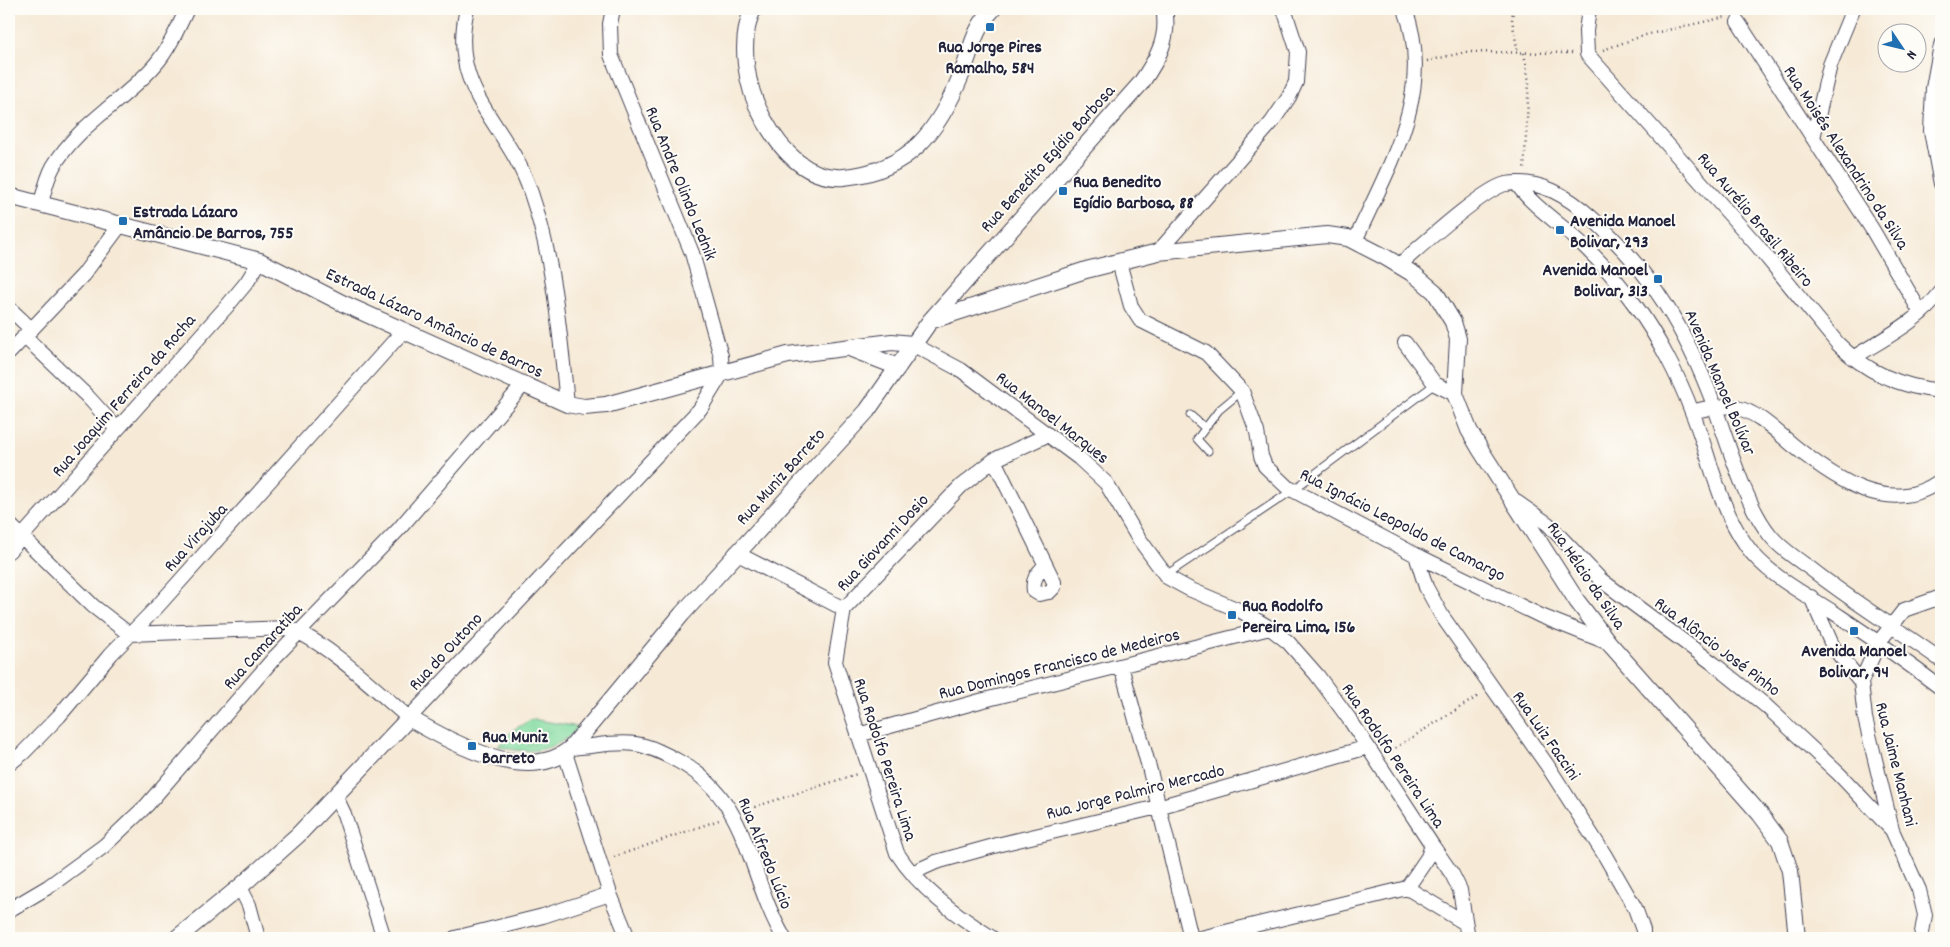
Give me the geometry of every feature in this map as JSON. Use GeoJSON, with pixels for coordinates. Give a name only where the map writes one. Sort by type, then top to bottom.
{"type":"FeatureCollection","features":[{"type":"Feature","properties":{"kind":"street"},"geometry":{"type":"LineString","coordinates":[[41,203],[52,169],[66,148],[87,125],[155,64],[174,36],[187,9]]}},
{"type":"Feature","properties":{"kind":"street"},"geometry":{"type":"LineString","coordinates":[[467,9],[462,37],[467,75],[487,114],[517,159],[531,192],[545,242],[560,342],[566,404]]}},
{"type":"Feature","properties":{"kind":"street","name":"Rua Andre Olindo Lednik"},"geometry":{"type":"LineString","coordinates":[[613,9],[610,24],[611,55],[692,253],[721,356],[722,373]]}},
{"type":"Feature","properties":{"kind":"street"},"geometry":{"type":"LineString","coordinates":[[753,9],[747,23],[745,35],[752,94],[760,112],[775,137],[796,162],[823,176],[838,178],[880,170],[908,155],[920,144],[933,129],[950,100],[963,72],[971,44],[993,9]]}},
{"type":"Feature","properties":{"kind":"street","name":"Rua Benedito Egídio Barbosa"},"geometry":{"type":"LineString","coordinates":[[930,321],[1141,83],[1156,60],[1162,45],[1166,29],[1164,9]]}},
{"type":"Feature","properties":{"kind":"street"},"geometry":{"type":"LineString","coordinates":[[1158,252],[1272,122],[1289,97],[1296,82],[1298,52],[1284,9]]}},
{"type":"Feature","properties":{"kind":"street"},"geometry":{"type":"LineString","coordinates":[[930,321],[1086,270],[1158,252],[1327,235],[1342,236],[1355,241],[1406,125],[1414,94],[1414,40],[1405,9]]}},
{"type":"Feature","properties":{"kind":"street"},"geometry":{"type":"LineString","coordinates":[[1587,54],[1586,32],[1589,9]]}},
{"type":"Feature","properties":{"kind":"street"},"geometry":{"type":"LineString","coordinates":[[1813,138],[1830,65],[1853,9]]}},
{"type":"Feature","properties":{"kind":"street","name":"Rua Moisés Alexandrino da Silva"},"geometry":{"type":"LineString","coordinates":[[1738,22],[1872,229],[1921,313]]}},
{"type":"Feature","properties":{"kind":"street"},"geometry":{"type":"LineString","coordinates":[[1941,45],[1933,88],[1931,132],[1939,159],[1941,184]]}},
{"type":"Feature","properties":{"kind":"street","name":"Rua Aurélio Brasil Ribeiro"},"geometry":{"type":"LineString","coordinates":[[1587,54],[1756,244],[1819,322],[1853,358],[1889,380],[1904,386],[1941,391]]}},
{"type":"Feature","properties":{"kind":"street","name":"Avenida Manoel Bolívar"},"geometry":{"type":"LineString","coordinates":[[1399,265],[1494,188],[1505,184],[1539,184],[1558,192],[1585,211],[1609,234],[1645,274],[1677,320],[1714,406],[1744,486],[1770,535],[1832,586],[1941,660]]}},
{"type":"Feature","properties":{"kind":"street"},"geometry":{"type":"LineString","coordinates":[[1517,184],[1543,213],[1582,244],[1635,305],[1671,366],[1692,412],[1720,494],[1746,545],[1761,563],[1879,642],[1941,688]]}},
{"type":"Feature","properties":{"kind":"street","name":"Estrada Lázaro Amâncio de Barros"},"geometry":{"type":"LineString","coordinates":[[9,196],[260,261],[342,303],[566,404],[584,407],[606,405],[788,355],[892,342],[912,344]]}},
{"type":"Feature","properties":{"kind":"street"},"geometry":{"type":"LineString","coordinates":[[9,353],[83,275],[121,224]]}},
{"type":"Feature","properties":{"kind":"street","name":"Rua Hélcio da Silva"},"geometry":{"type":"LineString","coordinates":[[1355,241],[1399,265],[1435,292],[1453,322],[1458,339],[1456,394],[1469,430],[1577,601],[1609,643],[1760,814],[1780,841],[1790,870],[1796,938]]}},
{"type":"Feature","properties":{"kind":"street","name":"Rua Joaquim Ferreira da Rocha"},"geometry":{"type":"LineString","coordinates":[[9,551],[247,282],[260,261]]}},
{"type":"Feature","properties":{"kind":"street","name":"Rua Ignácio Leopoldo de Camargo"},"geometry":{"type":"LineString","coordinates":[[1118,262],[1131,306],[1140,320],[1206,353],[1242,391],[1256,432],[1261,456],[1265,466],[1275,478],[1293,490],[1416,555],[1541,616],[1609,643]]}},
{"type":"Feature","properties":{"kind":"street"},"geometry":{"type":"LineString","coordinates":[[1853,358],[1921,313],[1941,292]]}},
{"type":"Feature","properties":{"kind":"street"},"geometry":{"type":"LineString","coordinates":[[9,308],[28,332],[117,429]]}},
{"type":"Feature","properties":{"kind":"street","name":"Rua Muniz Barreto"},"geometry":{"type":"LineString","coordinates":[[409,718],[449,739],[498,759],[542,762],[568,751],[676,621],[866,411],[930,321]]}},
{"type":"Feature","properties":{"kind":"street","name":"Rua Virajuba"},"geometry":{"type":"LineString","coordinates":[[9,764],[23,753],[59,716],[129,634],[162,602],[404,330]]}},
{"type":"Feature","properties":{"kind":"street"},"geometry":{"type":"LineString","coordinates":[[1404,343],[1435,384],[1456,394]]}},
{"type":"Feature","properties":{"kind":"street","name":"Rua Manoel Marques"},"geometry":{"type":"LineString","coordinates":[[912,344],[961,370],[1079,458],[1106,483],[1145,548]]}},
{"type":"Feature","properties":{"kind":"street","name":"Estrada Lázaro Amâncio de Barros"},"geometry":{"type":"LineString","coordinates":[[850,348],[898,367]]}},
{"type":"Feature","properties":{"kind":"street","name":"Rua do Outono"},"geometry":{"type":"LineString","coordinates":[[177,938],[298,835],[336,796],[700,410],[722,373]]}},
{"type":"Feature","properties":{"kind":"street","name":"Rua Camaratiba"},"geometry":{"type":"LineString","coordinates":[[9,910],[48,887],[104,846],[147,805],[298,631],[399,529],[524,384]]}},
{"type":"Feature","properties":{"kind":"street"},"geometry":{"type":"LineString","coordinates":[[1692,412],[1714,406],[1738,408],[1753,414],[1809,458],[1862,490],[1880,495],[1901,496],[1921,492],[1941,480]]}},
{"type":"Feature","properties":{"kind":"street","name":"Rua Giovanni Dosio"},"geometry":{"type":"LineString","coordinates":[[736,553],[844,609],[961,486],[994,460],[1047,435]]}},
{"type":"Feature","properties":{"kind":"street"},"geometry":{"type":"LineString","coordinates":[[994,460],[1045,566]]}},
{"type":"Feature","properties":{"kind":"street","name":"Rua Alôncio José Pinho"},"geometry":{"type":"LineString","coordinates":[[1514,501],[1548,524],[1600,580],[1692,646],[1766,706],[1818,754],[1892,830]]}},
{"type":"Feature","properties":{"kind":"street"},"geometry":{"type":"LineString","coordinates":[[9,524],[93,606],[129,634],[269,628],[287,628],[298,631],[352,669],[409,718]]}},
{"type":"Feature","properties":{"kind":"street","name":"Rua Rodolfo Pereira Lima"},"geometry":{"type":"LineString","coordinates":[[1145,548],[1166,575],[1189,589],[1241,611],[1270,628],[1288,642],[1317,674],[1432,845],[1428,857],[1407,888]]}},
{"type":"Feature","properties":{"kind":"street","name":"Rua Luiz Faccini"},"geometry":{"type":"LineString","coordinates":[[1416,555],[1426,587],[1448,624],[1547,765],[1604,854],[1635,908],[1644,930],[1644,938]]}},
{"type":"Feature","properties":{"kind":"street","name":"Rua Jaime Manhani"},"geometry":{"type":"LineString","coordinates":[[1860,682],[1879,642],[1890,625],[1904,610],[1941,597]]}},
{"type":"Feature","properties":{"kind":"street","name":"Rua Jaime Manhani"},"geometry":{"type":"LineString","coordinates":[[1811,598],[1833,647],[1860,682],[1865,718],[1892,830],[1919,890],[1925,915],[1922,938]]}},
{"type":"Feature","properties":{"kind":"street","name":"Rua Rodolfo Pereira Lima"},"geometry":{"type":"LineString","coordinates":[[844,609],[835,662],[897,853],[912,873],[954,912],[992,938]]}},
{"type":"Feature","properties":{"kind":"street","name":"Rua Domingos Francisco de Medeiros"},"geometry":{"type":"LineString","coordinates":[[858,735],[980,701],[1270,628]]}},
{"type":"Feature","properties":{"kind":"street"},"geometry":{"type":"LineString","coordinates":[[1121,666],[1191,938]]}},
{"type":"Feature","properties":{"kind":"street","name":"Rua Alfredo Lúcio"},"geometry":{"type":"LineString","coordinates":[[568,751],[636,744],[664,753],[689,767],[707,781],[721,795],[733,814],[772,918],[784,938]]}},
{"type":"Feature","properties":{"kind":"street","name":"Rua Jorge Palmiro Mercado"},"geometry":{"type":"LineString","coordinates":[[912,873],[936,862],[1001,844],[1158,807],[1368,748]]}},
{"type":"Feature","properties":{"kind":"street"},"geometry":{"type":"LineString","coordinates":[[568,751],[610,894],[628,938]]}},
{"type":"Feature","properties":{"kind":"street"},"geometry":{"type":"LineString","coordinates":[[336,796],[344,814],[384,938]]}},
{"type":"Feature","properties":{"kind":"street"},"geometry":{"type":"LineString","coordinates":[[1432,845],[1452,874],[1460,890],[1468,938]]}},
{"type":"Feature","properties":{"kind":"street"},"geometry":{"type":"LineString","coordinates":[[240,886],[249,905],[258,938]]}},
{"type":"Feature","properties":{"kind":"street"},"geometry":{"type":"LineString","coordinates":[[1201,938],[1407,888],[1465,923]]}},
{"type":"Feature","properties":{"kind":"street"},"geometry":{"type":"LineString","coordinates":[[455,938],[500,932],[610,894]]}},
{"type":"Feature","properties":{"kind":"street"},"geometry":{"type":"LineString","coordinates":[[1248,938],[1258,924]]}},
{"type":"Feature","properties":{"kind":"lane"},"geometry":{"type":"LineString","coordinates":[[1166,575],[1293,490],[1435,384]]}},
{"type":"Feature","properties":{"kind":"lane"},"geometry":{"type":"LineString","coordinates":[[1208,452],[1197,439],[1229,400],[1242,391]]}},
{"type":"Feature","properties":{"kind":"lane"},"geometry":{"type":"LineString","coordinates":[[1190,415],[1205,428]]}},
{"type":"Feature","properties":{"kind":"path"},"geometry":{"type":"LineString","coordinates":[[1513,9],[1512,20],[1518,53]]}},
{"type":"Feature","properties":{"kind":"path"},"geometry":{"type":"LineString","coordinates":[[1415,63],[1466,52],[1587,54],[1645,35],[1727,17],[1738,22]]}},
{"type":"Feature","properties":{"kind":"path"},"geometry":{"type":"LineString","coordinates":[[1517,184],[1524,173],[1526,157],[1529,82],[1524,53]]}},
{"type":"Feature","properties":{"kind":"path"},"geometry":{"type":"LineString","coordinates":[[1376,760],[1492,687]]}},
{"type":"Feature","properties":{"kind":"path"},"geometry":{"type":"LineString","coordinates":[[601,863],[733,814],[869,770]]}},
{"type":"Feature","properties":{"kind":"green space"},"geometry":{"type":"Polygon","coordinates":[[[532,719],[579,727],[562,742],[542,749],[520,751],[498,746],[513,730],[532,719]]]}},
{"type":"Feature","properties":{"kind":"place","name":"Rua Jorge Pires Ramalho, 584"},"geometry":{"type":"Point","coordinates":[990,27]}},
{"type":"Feature","properties":{"kind":"place","name":"Rua Benedito Egídio Barbosa, 88"},"geometry":{"type":"Point","coordinates":[1063,191]}},
{"type":"Feature","properties":{"kind":"place","name":"Estrada Lázaro Amâncio De Barros, 755"},"geometry":{"type":"Point","coordinates":[123,221]}},
{"type":"Feature","properties":{"kind":"place","name":"Avenida Manoel Bolivar, 293"},"geometry":{"type":"Point","coordinates":[1560,230]}},
{"type":"Feature","properties":{"kind":"place","name":"Avenida Manoel Bolivar, 313"},"geometry":{"type":"Point","coordinates":[1658,279]}},
{"type":"Feature","properties":{"kind":"place","name":"Rua Rodolfo Pereira Lima, 156"},"geometry":{"type":"Point","coordinates":[1232,615]}},
{"type":"Feature","properties":{"kind":"place","name":"Avenida Manoel Bolivar, 94"},"geometry":{"type":"Point","coordinates":[1854,631]}},
{"type":"Feature","properties":{"kind":"place","name":"Rua Muniz Barreto"},"geometry":{"type":"Point","coordinates":[472,746]}}]}
